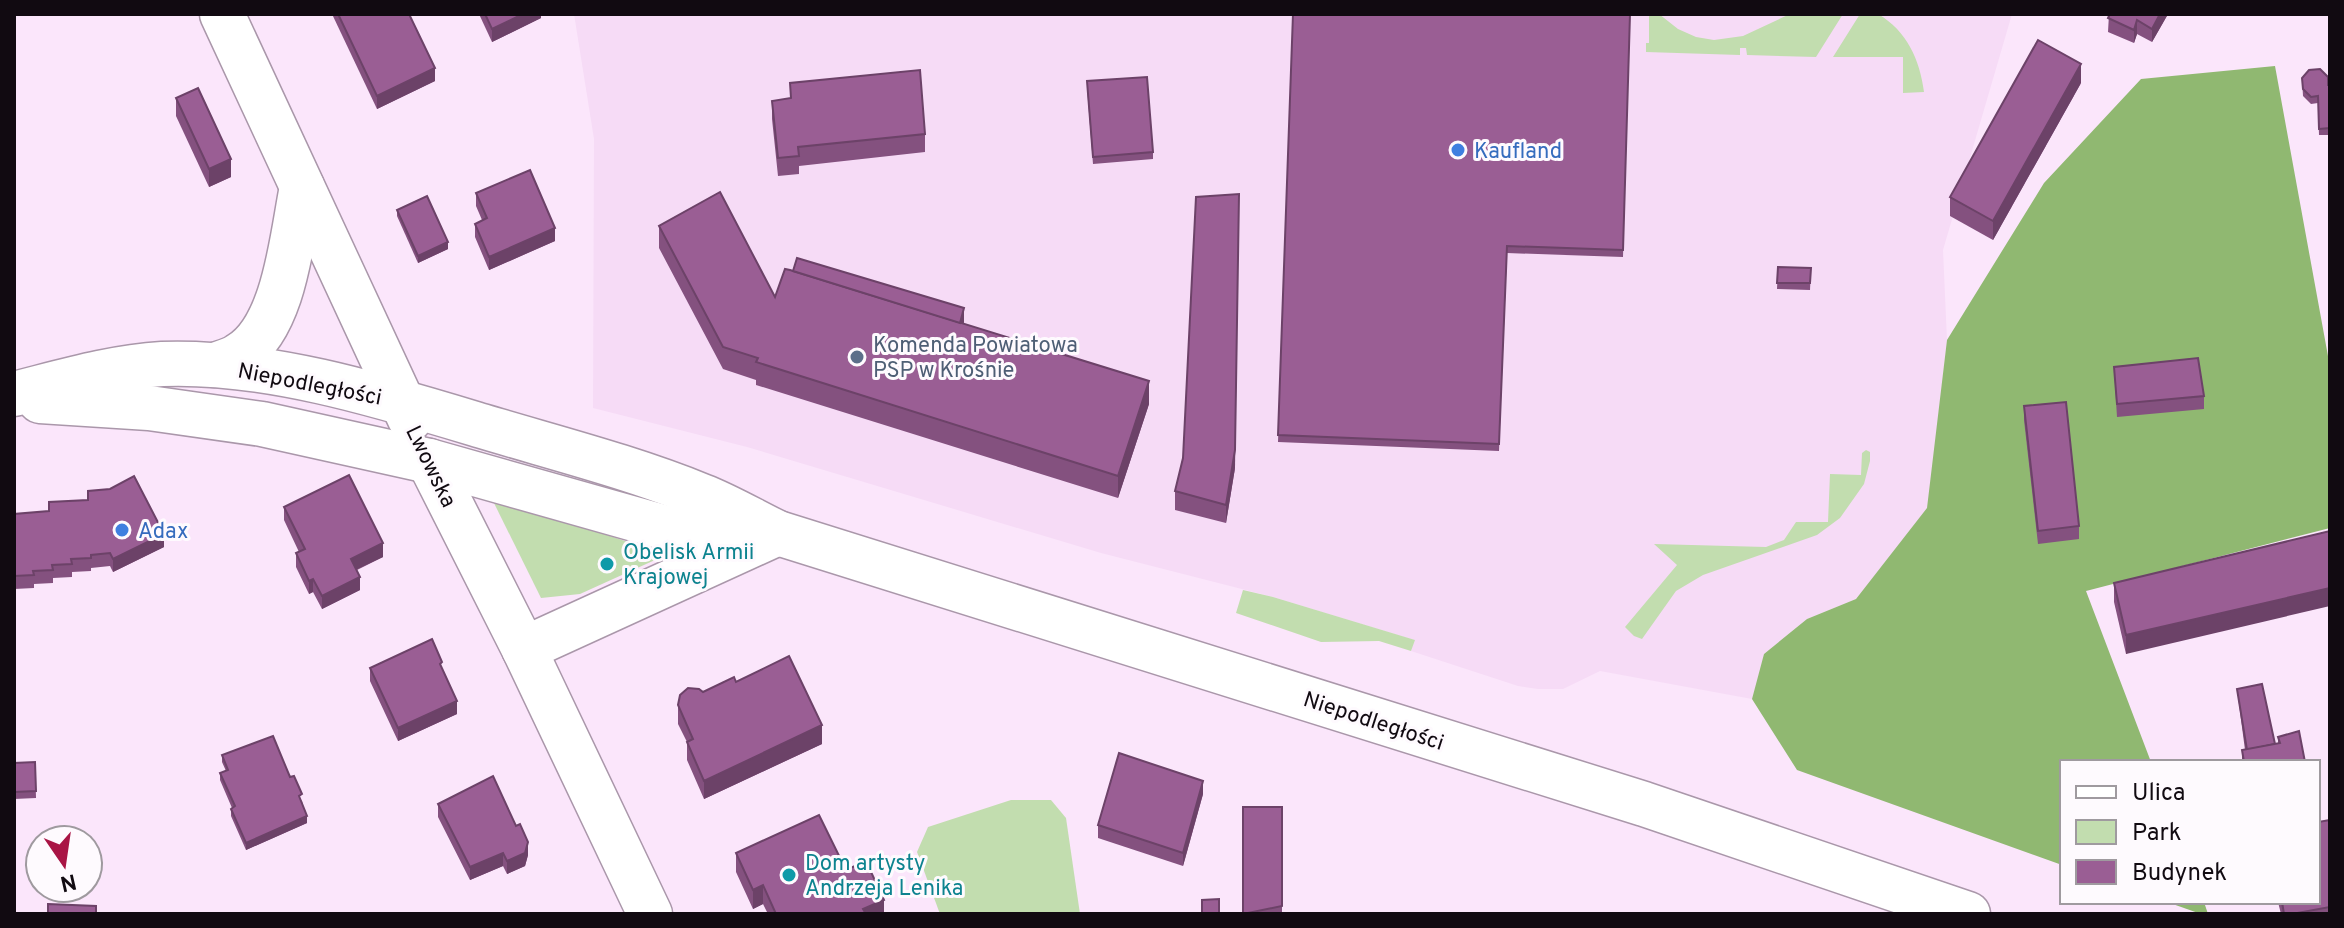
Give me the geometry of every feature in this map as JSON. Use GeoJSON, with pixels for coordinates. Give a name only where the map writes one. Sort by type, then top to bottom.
{"type":"FeatureCollection","features":[{"type":"Feature","properties":{"kind":"main road","name":"Lwowska"},"geometry":{"type":"LineString","coordinates":[[222,14],[429,461],[524,649],[650,914]]}},
{"type":"Feature","properties":{"kind":"main road"},"geometry":{"type":"LineString","coordinates":[[215,365],[239,355],[247,348],[271,316],[282,284],[302,187]]}},
{"type":"Feature","properties":{"kind":"main road","name":"Niepodległości"},"geometry":{"type":"LineString","coordinates":[[14,394],[126,368],[162,364],[215,365],[281,374],[401,401],[577,454],[702,496],[778,533],[1644,804],[1968,914]]}},
{"type":"Feature","properties":{"kind":"main road","name":"Niepodległości"},"geometry":{"type":"LineString","coordinates":[[14,402],[149,408],[216,416],[294,430],[429,461],[684,533],[778,533]]}},
{"type":"Feature","properties":{"kind":"main road"},"geometry":{"type":"LineString","coordinates":[[524,649],[778,533]]}},
{"type":"Feature","properties":{"kind":"shaded area"},"geometry":{"type":"Polygon","coordinates":[[[574,14],[2012,14],[1943,250],[1947,340],[1928,508],[1856,599],[1807,619],[1764,654],[1752,699],[1600,671],[1563,689],[1538,689],[1518,686],[1411,651],[1414,640],[1273,597],[1101,553],[747,447],[593,408],[594,139],[574,14]]]}},
{"type":"Feature","properties":{"kind":"green space"},"geometry":{"type":"Polygon","coordinates":[[[1649,14],[1659,14],[1678,29],[1696,37],[1714,40],[1743,36],[1790,14],[1843,14],[1816,57],[1747,55],[1746,48],[1740,48],[1740,55],[1646,52],[1649,14]]]}},
{"type":"Feature","properties":{"kind":"green space"},"geometry":{"type":"Polygon","coordinates":[[[1860,14],[1878,14],[1897,29],[1915,58],[1924,92],[1903,93],[1903,57],[1833,57],[1860,14]]]}},
{"type":"Feature","properties":{"kind":"green space"},"geometry":{"type":"Polygon","coordinates":[[[2275,66],[2330,367],[2330,528],[2086,591],[2150,760],[2060,760],[2060,864],[1797,770],[1752,699],[1764,654],[1807,619],[1856,599],[1927,508],[1947,340],[2044,183],[2141,79],[2275,66]]]}},
{"type":"Feature","properties":{"kind":"green space"},"geometry":{"type":"Polygon","coordinates":[[[1866,450],[1870,452],[1870,461],[1864,484],[1840,518],[1817,535],[1703,575],[1676,591],[1642,639],[1625,627],[1677,565],[1654,544],[1766,547],[1784,540],[1796,522],[1828,522],[1830,474],[1861,475],[1862,453],[1866,450]]]}},
{"type":"Feature","properties":{"kind":"green space"},"geometry":{"type":"Polygon","coordinates":[[[490,495],[666,555],[580,594],[541,598],[490,495]]]}},
{"type":"Feature","properties":{"kind":"green space"},"geometry":{"type":"Polygon","coordinates":[[[1243,590],[1415,640],[1411,651],[1379,641],[1321,642],[1236,613],[1243,590]]]}},
{"type":"Feature","properties":{"kind":"green space"},"geometry":{"type":"Polygon","coordinates":[[[1011,800],[1051,800],[1066,818],[1080,914],[940,914],[917,852],[928,827],[1011,800]]]}},
{"type":"Feature","properties":{"kind":"green space"},"geometry":{"type":"Polygon","coordinates":[[[2173,904],[2205,904],[2208,914],[2173,904]]]}},
{"type":"Feature","properties":{"kind":"building"},"geometry":{"type":"Polygon","coordinates":[[[338,14],[409,14],[435,68],[377,96],[338,14]]]}},
{"type":"Feature","properties":{"kind":"building"},"geometry":{"type":"Polygon","coordinates":[[[485,14],[523,14],[492,29],[485,14]]]}},
{"type":"Feature","properties":{"kind":"building","name":"Kaufland"},"geometry":{"type":"Polygon","coordinates":[[[1293,14],[1630,14],[1623,250],[1507,246],[1499,444],[1278,435],[1293,14]]]}},
{"type":"Feature","properties":{"kind":"building"},"geometry":{"type":"Polygon","coordinates":[[[2110,14],[2160,14],[2152,29],[2137,20],[2134,30],[2108,18],[2110,14]]]}},
{"type":"Feature","properties":{"kind":"building"},"geometry":{"type":"Polygon","coordinates":[[[2038,40],[2081,64],[1993,221],[1950,197],[2038,40]]]}},
{"type":"Feature","properties":{"kind":"building"},"geometry":{"type":"Polygon","coordinates":[[[2320,69],[2328,77],[2330,85],[2330,128],[2319,129],[2318,96],[2311,97],[2303,89],[2302,78],[2309,70],[2320,69]]]}},
{"type":"Feature","properties":{"kind":"building"},"geometry":{"type":"Polygon","coordinates":[[[920,70],[925,134],[798,147],[799,156],[778,158],[772,101],[791,98],[790,83],[920,70]]]}},
{"type":"Feature","properties":{"kind":"building"},"geometry":{"type":"Polygon","coordinates":[[[1147,77],[1153,152],[1093,157],[1087,81],[1147,77]]]}},
{"type":"Feature","properties":{"kind":"building"},"geometry":{"type":"Polygon","coordinates":[[[198,88],[231,159],[209,169],[176,98],[198,88]]]}},
{"type":"Feature","properties":{"kind":"building"},"geometry":{"type":"Polygon","coordinates":[[[530,170],[555,228],[489,257],[475,224],[487,218],[476,193],[530,170]]]}},
{"type":"Feature","properties":{"kind":"building","name":"Komenda Powiatowa PSP w Krośnie"},"geometry":{"type":"Polygon","coordinates":[[[720,192],[775,297],[785,269],[790,270],[1149,381],[1118,476],[756,362],[758,358],[723,347],[659,226],[720,192]]]}},
{"type":"Feature","properties":{"kind":"building"},"geometry":{"type":"Polygon","coordinates":[[[1239,194],[1235,450],[1226,505],[1175,491],[1183,458],[1196,197],[1239,194]]]}},
{"type":"Feature","properties":{"kind":"building"},"geometry":{"type":"Polygon","coordinates":[[[427,196],[448,242],[418,256],[397,210],[427,196]]]}},
{"type":"Feature","properties":{"kind":"building"},"geometry":{"type":"Polygon","coordinates":[[[797,258],[964,308],[960,323],[793,271],[797,258]]]}},
{"type":"Feature","properties":{"kind":"building"},"geometry":{"type":"Polygon","coordinates":[[[1778,267],[1811,268],[1810,283],[1777,283],[1778,267]]]}},
{"type":"Feature","properties":{"kind":"building"},"geometry":{"type":"Polygon","coordinates":[[[2198,358],[2204,396],[2117,404],[2114,367],[2198,358]]]}},
{"type":"Feature","properties":{"kind":"building"},"geometry":{"type":"Polygon","coordinates":[[[2066,402],[2079,526],[2038,531],[2024,406],[2066,402]]]}},
{"type":"Feature","properties":{"kind":"building"},"geometry":{"type":"Polygon","coordinates":[[[349,475],[383,543],[351,559],[360,577],[322,596],[313,579],[309,581],[296,553],[305,549],[284,507],[349,475]]]}},
{"type":"Feature","properties":{"kind":"building"},"geometry":{"type":"Polygon","coordinates":[[[134,476],[164,534],[113,559],[110,553],[91,555],[91,558],[71,559],[72,564],[52,565],[53,570],[14,576],[14,514],[49,511],[49,502],[88,500],[88,491],[110,489],[134,476]]]}},
{"type":"Feature","properties":{"kind":"building"},"geometry":{"type":"Polygon","coordinates":[[[2330,531],[2330,588],[2126,635],[2114,583],[2330,531]]]}},
{"type":"Feature","properties":{"kind":"building"},"geometry":{"type":"Polygon","coordinates":[[[432,639],[457,701],[398,728],[370,668],[432,639]]]}},
{"type":"Feature","properties":{"kind":"building"},"geometry":{"type":"Polygon","coordinates":[[[789,656],[822,725],[704,781],[687,742],[693,739],[678,705],[680,695],[688,688],[703,692],[734,677],[736,682],[789,656]]]}},
{"type":"Feature","properties":{"kind":"building"},"geometry":{"type":"Polygon","coordinates":[[[2262,684],[2275,744],[2247,750],[2237,689],[2262,684]]]}},
{"type":"Feature","properties":{"kind":"building"},"geometry":{"type":"Polygon","coordinates":[[[2299,731],[2305,760],[2244,760],[2242,750],[2280,743],[2278,737],[2299,731]]]}},
{"type":"Feature","properties":{"kind":"building"},"geometry":{"type":"Polygon","coordinates":[[[273,736],[290,777],[294,776],[302,794],[299,796],[307,816],[246,843],[231,809],[235,806],[220,773],[228,770],[222,755],[273,736]]]}},
{"type":"Feature","properties":{"kind":"building"},"geometry":{"type":"Polygon","coordinates":[[[1119,753],[1203,781],[1183,853],[1098,825],[1119,753]]]}},
{"type":"Feature","properties":{"kind":"building"},"geometry":{"type":"Polygon","coordinates":[[[35,762],[36,791],[14,792],[14,763],[35,762]]]}},
{"type":"Feature","properties":{"kind":"building"},"geometry":{"type":"Polygon","coordinates":[[[493,776],[516,826],[520,824],[528,842],[525,853],[507,861],[503,853],[470,867],[438,804],[493,776]]]}},
{"type":"Feature","properties":{"kind":"building"},"geometry":{"type":"Polygon","coordinates":[[[1243,807],[1282,807],[1282,906],[1243,914],[1243,807]]]}},
{"type":"Feature","properties":{"kind":"building","name":"Dom artysty Andrzeja Lenika"},"geometry":{"type":"Polygon","coordinates":[[[819,815],[846,870],[866,861],[884,900],[863,909],[866,914],[776,914],[763,885],[753,890],[736,853],[819,815]]]}},
{"type":"Feature","properties":{"kind":"building"},"geometry":{"type":"Polygon","coordinates":[[[2330,820],[2330,907],[2284,914],[2282,904],[2320,904],[2320,822],[2330,820]]]}},
{"type":"Feature","properties":{"kind":"building"},"geometry":{"type":"Polygon","coordinates":[[[1219,899],[1219,914],[1202,914],[1202,900],[1219,899]]]}},
{"type":"Feature","properties":{"kind":"building"},"geometry":{"type":"Polygon","coordinates":[[[48,904],[96,906],[96,914],[48,914],[48,904]]]}},
{"type":"Feature","properties":{"kind":"place","name":"Kaufland"},"geometry":{"type":"Point","coordinates":[1458,150]}},
{"type":"Feature","properties":{"kind":"place","name":"Komenda Powiatowa PSP w Krośnie"},"geometry":{"type":"Point","coordinates":[857,357]}},
{"type":"Feature","properties":{"kind":"place","name":"Adax"},"geometry":{"type":"Point","coordinates":[122,530]}},
{"type":"Feature","properties":{"kind":"place","name":"Obelisk Armii Krajowej"},"geometry":{"type":"Point","coordinates":[607,564]}},
{"type":"Feature","properties":{"kind":"place","name":"Dom artysty Andrzeja Lenika"},"geometry":{"type":"Point","coordinates":[789,875]}}]}
